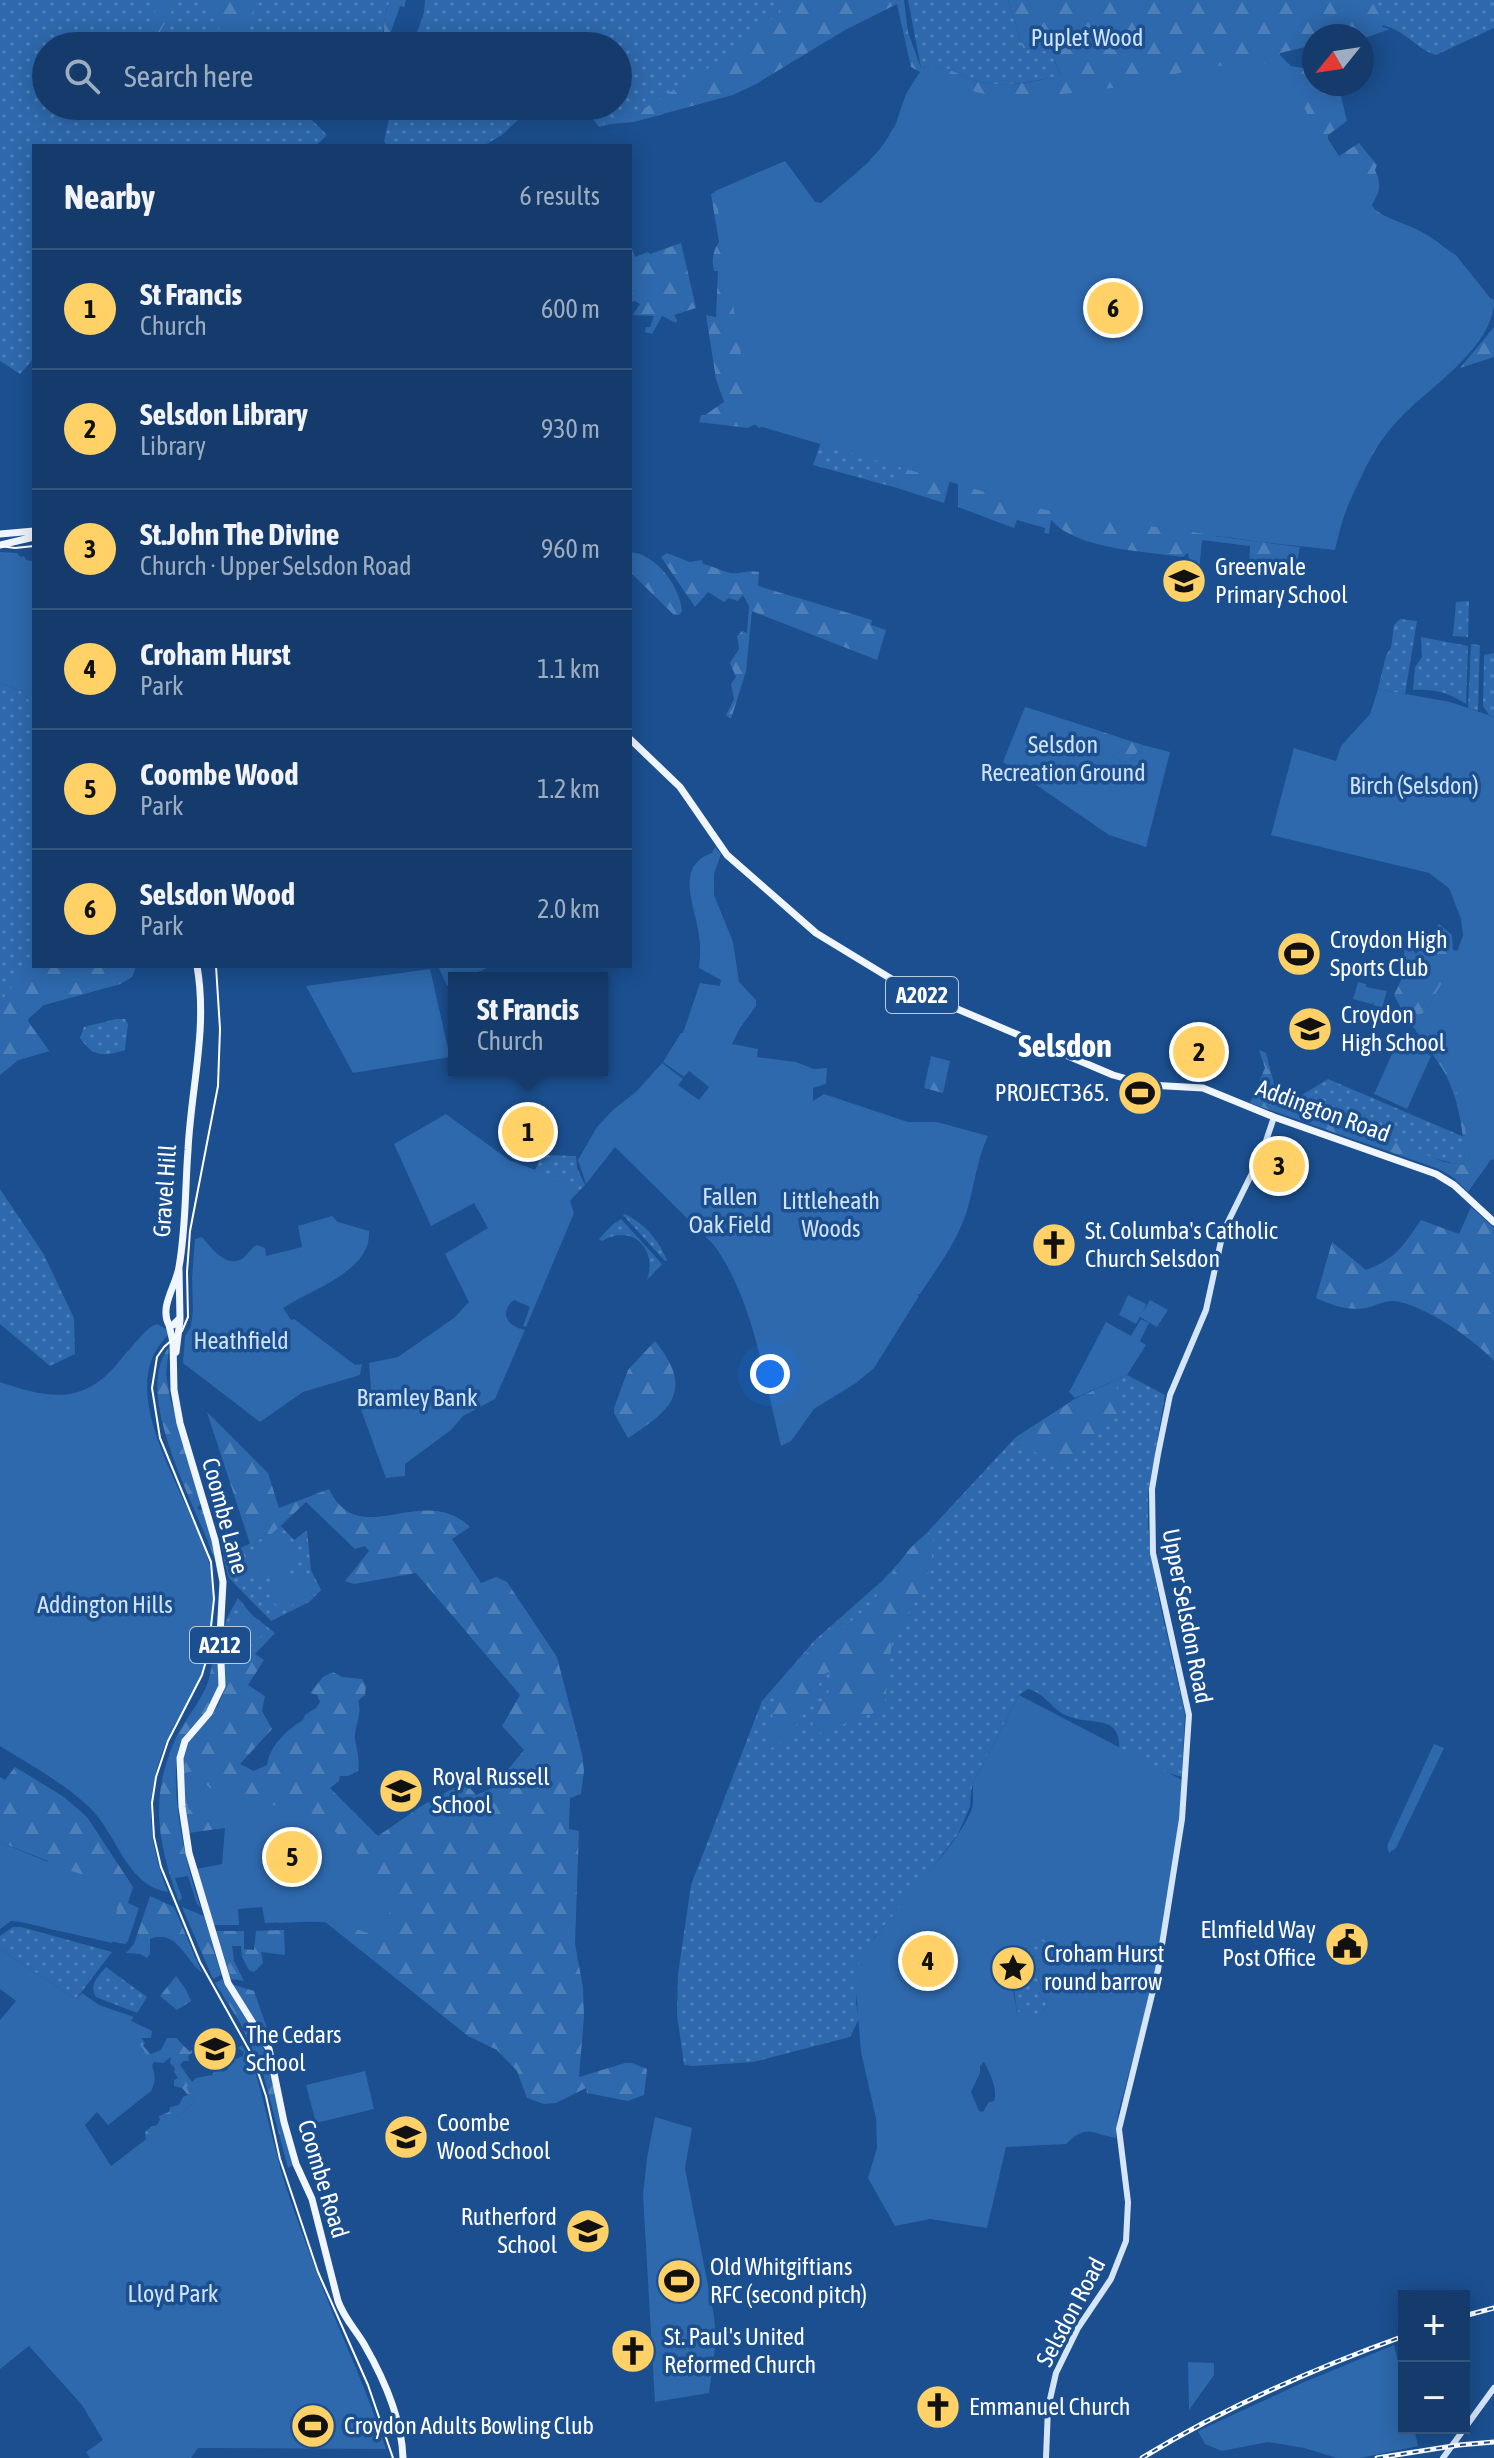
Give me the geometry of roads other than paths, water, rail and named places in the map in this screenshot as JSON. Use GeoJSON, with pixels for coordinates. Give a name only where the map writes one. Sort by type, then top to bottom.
{"type":"FeatureCollection","features":[{"type":"Feature","properties":{"kind":"main road"},"geometry":{"type":"LineString","coordinates":[[0,534],[32,534]]}},
{"type":"Feature","properties":{"kind":"main road"},"geometry":{"type":"LineString","coordinates":[[0,545],[32,535]]}},
{"type":"Feature","properties":{"kind":"main road","name":"Addington Road"},"geometry":{"type":"LineString","coordinates":[[632,741],[680,787],[727,855],[808,926],[903,986],[1113,1075],[1151,1086],[1203,1088],[1274,1117],[1436,1174],[1454,1185],[1494,1222]]}},
{"type":"Feature","properties":{"kind":"main road","name":"Gravel Hill"},"geometry":{"type":"LineString","coordinates":[[180,1318],[179,1269],[202,1020],[200,968]]}},
{"type":"Feature","properties":{"kind":"main road","name":"Upper Selsdon Road"},"geometry":{"type":"LineString","coordinates":[[1119,2137],[1158,1970],[1181,1833],[1189,1730],[1189,1715],[1153,1553],[1152,1489],[1170,1395],[1206,1310],[1223,1232],[1262,1153],[1274,1117]]}},
{"type":"Feature","properties":{"kind":"main road","name":"Gravel Hill"},"geometry":{"type":"LineString","coordinates":[[169,1325],[165,1315],[166,1303],[179,1269]]}},
{"type":"Feature","properties":{"kind":"main road"},"geometry":{"type":"LineString","coordinates":[[171,1296],[181,1300]]}},
{"type":"Feature","properties":{"kind":"main road"},"geometry":{"type":"LineString","coordinates":[[169,1325],[177,1323],[180,1318]]}},
{"type":"Feature","properties":{"kind":"main road","name":"Coombe Lane"},"geometry":{"type":"LineString","coordinates":[[180,1318],[174,1357],[174,1390],[180,1423],[215,1540],[223,1582],[220,1636],[222,1686],[209,1713],[185,1741],[180,1758],[182,1807],[189,1853],[206,1911]]}},
{"type":"Feature","properties":{"kind":"main road","name":"Coombe Lane"},"geometry":{"type":"LineString","coordinates":[[169,1325],[174,1357]]}},
{"type":"Feature","properties":{"kind":"main road","name":"Coombe Road"},"geometry":{"type":"LineString","coordinates":[[206,1911],[231,1989],[269,2049],[284,2122],[296,2164],[312,2199],[338,2301],[371,2356],[384,2386],[396,2417],[403,2458]]}},
{"type":"Feature","properties":{"kind":"main road","name":"Selsdon Road"},"geometry":{"type":"LineString","coordinates":[[1046,2458],[1048,2408],[1056,2373],[1078,2328],[1111,2279],[1126,2241],[1128,2202],[1119,2137]]}},
{"type":"Feature","properties":{"kind":"main road"},"geometry":{"type":"LineString","coordinates":[[1443,2458],[1494,2388]]}},
{"type":"Feature","properties":{"kind":"tram line"},"geometry":{"type":"LineString","coordinates":[[0,546],[32,546]]}},
{"type":"Feature","properties":{"kind":"tram line"},"geometry":{"type":"LineString","coordinates":[[216,968],[220,1029],[218,1086],[190,1231],[188,1317],[182,1331],[157,1357],[152,1388],[160,1438],[211,1562],[214,1599],[208,1654],[202,1675],[168,1741],[156,1777],[152,1803],[154,1837],[161,1867],[200,1962],[253,2057],[266,2096],[280,2159],[318,2272],[368,2385],[393,2458]]}},
{"type":"Feature","properties":{"kind":"railway"},"geometry":{"type":"LineString","coordinates":[[1470,2314],[1494,2308]]}},
{"type":"Feature","properties":{"kind":"railway"},"geometry":{"type":"LineString","coordinates":[[1142,2458],[1270,2390],[1398,2338]]}},
{"type":"Feature","properties":{"kind":"railway"},"geometry":{"type":"LineString","coordinates":[[1377,2458],[1494,2442]]}},
{"type":"Feature","properties":{"kind":"place","name":"Selsdon Wood"},"geometry":{"type":"Point","coordinates":[1113,308]}},
{"type":"Feature","properties":{"kind":"place","name":"Greenvale Primary School"},"geometry":{"type":"Point","coordinates":[1184,581]}},
{"type":"Feature","properties":{"kind":"place","name":"Croydon High Sports Club"},"geometry":{"type":"Point","coordinates":[1299,954]}},
{"type":"Feature","properties":{"kind":"place","name":"Croydon High School"},"geometry":{"type":"Point","coordinates":[1310,1029]}},
{"type":"Feature","properties":{"kind":"place","name":"Selsdon Library"},"geometry":{"type":"Point","coordinates":[1199,1052]}},
{"type":"Feature","properties":{"kind":"place","name":"PROJECT365."},"geometry":{"type":"Point","coordinates":[1140,1093]}},
{"type":"Feature","properties":{"kind":"place","name":"St Francis"},"geometry":{"type":"Point","coordinates":[528,1132]}},
{"type":"Feature","properties":{"kind":"place","name":"St.John The Divine"},"geometry":{"type":"Point","coordinates":[1279,1166]}},
{"type":"Feature","properties":{"kind":"place","name":"St. Columba's Catholic Church Selsdon"},"geometry":{"type":"Point","coordinates":[1054,1245]}},
{"type":"Feature","properties":{"kind":"place","name":"Royal Russell School"},"geometry":{"type":"Point","coordinates":[401,1791]}},
{"type":"Feature","properties":{"kind":"place","name":"Coombe Wood"},"geometry":{"type":"Point","coordinates":[292,1857]}},
{"type":"Feature","properties":{"kind":"place","name":"Elmfield Way Post Office"},"geometry":{"type":"Point","coordinates":[1347,1944]}},
{"type":"Feature","properties":{"kind":"place","name":"Croham Hurst"},"geometry":{"type":"Point","coordinates":[928,1961]}},
{"type":"Feature","properties":{"kind":"place","name":"Croham Hurst round barrow"},"geometry":{"type":"Point","coordinates":[1013,1968]}},
{"type":"Feature","properties":{"kind":"place","name":"The Cedars School"},"geometry":{"type":"Point","coordinates":[215,2049]}},
{"type":"Feature","properties":{"kind":"place","name":"Coombe Wood School"},"geometry":{"type":"Point","coordinates":[406,2137]}},
{"type":"Feature","properties":{"kind":"place","name":"Rutherford School"},"geometry":{"type":"Point","coordinates":[588,2231]}},
{"type":"Feature","properties":{"kind":"place","name":"Old Whitgiftians RFC (second pitch)"},"geometry":{"type":"Point","coordinates":[679,2281]}},
{"type":"Feature","properties":{"kind":"place","name":"St. Paul's United Reformed Church"},"geometry":{"type":"Point","coordinates":[633,2351]}},
{"type":"Feature","properties":{"kind":"place","name":"Emmanuel Church"},"geometry":{"type":"Point","coordinates":[938,2407]}},
{"type":"Feature","properties":{"kind":"place","name":"Croydon Adults Bowling Club"},"geometry":{"type":"Point","coordinates":[313,2426]}},
{"type":"Feature","properties":{"kind":"district","name":"Selsdon"},"geometry":{"type":"Point","coordinates":[1065,1046]}},
{"type":"Feature","properties":{"kind":"park label","name":"Puplet Wood"},"geometry":{"type":"Point","coordinates":[1087,38]}},
{"type":"Feature","properties":{"kind":"park label","name":"Selsdon Recreation Ground"},"geometry":{"type":"Point","coordinates":[1063,759]}},
{"type":"Feature","properties":{"kind":"park label","name":"Birch (Selsdon)"},"geometry":{"type":"Point","coordinates":[1414,786]}},
{"type":"Feature","properties":{"kind":"park label","name":"Fallen Oak Field"},"geometry":{"type":"Point","coordinates":[730,1211]}},
{"type":"Feature","properties":{"kind":"park label","name":"Littleheath Woods"},"geometry":{"type":"Point","coordinates":[831,1215]}},
{"type":"Feature","properties":{"kind":"park label","name":"Heathfield"},"geometry":{"type":"Point","coordinates":[241,1341]}},
{"type":"Feature","properties":{"kind":"park label","name":"Bramley Bank"},"geometry":{"type":"Point","coordinates":[417,1398]}},
{"type":"Feature","properties":{"kind":"park label","name":"Addington Hills"},"geometry":{"type":"Point","coordinates":[105,1605]}},
{"type":"Feature","properties":{"kind":"park label","name":"Lloyd Park"},"geometry":{"type":"Point","coordinates":[173,2294]}}]}
